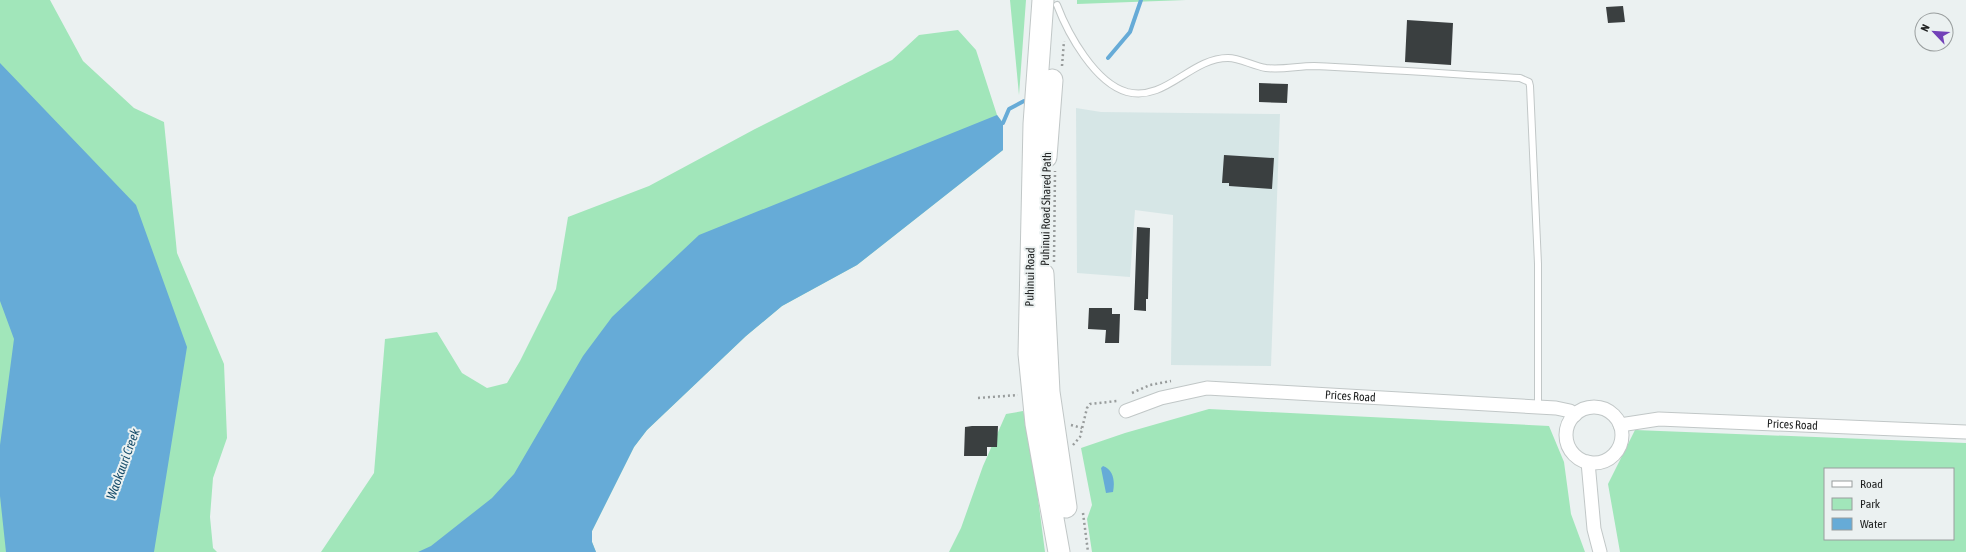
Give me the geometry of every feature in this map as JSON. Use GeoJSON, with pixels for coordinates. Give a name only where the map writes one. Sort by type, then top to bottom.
{"type":"FeatureCollection","features":[{"type":"Feature","properties":{"kind":"highway","name":"Puhinui Road"},"geometry":{"type":"LineString","coordinates":[[1052,2],[1034,124],[1029,354],[1036,424],[1059,552]]}},
{"type":"Feature","properties":{"kind":"highway","name":"Puhinui Road"},"geometry":{"type":"LineString","coordinates":[[1052,2],[1042,239],[1044,302],[1048,392],[1072,552]]}},
{"type":"Feature","properties":{"kind":"street","name":"Prices Road"},"geometry":{"type":"LineString","coordinates":[[1126,411],[1161,398],[1207,388],[1538,407],[1564,409],[1576,415]]}},
{"type":"Feature","properties":{"kind":"street"},"geometry":{"type":"LineString","coordinates":[[1587,408],[1600,408],[1612,414],[1620,425],[1621,440],[1615,454],[1603,462],[1588,462],[1574,454],[1567,442],[1567,429],[1576,415],[1587,408]]}},
{"type":"Feature","properties":{"kind":"street","name":"Prices Road"},"geometry":{"type":"LineString","coordinates":[[1620,425],[1659,419],[1966,432]]}},
{"type":"Feature","properties":{"kind":"street"},"geometry":{"type":"LineString","coordinates":[[1588,462],[1594,529],[1600,552]]}},
{"type":"Feature","properties":{"kind":"lane"},"geometry":{"type":"LineString","coordinates":[[1052,2],[1065,26],[1094,68],[1117,88],[1143,94],[1155,92],[1210,62],[1229,58],[1266,68],[1315,66],[1520,78],[1529,82],[1538,264],[1538,407]]}},
{"type":"Feature","properties":{"kind":"path"},"geometry":{"type":"LineString","coordinates":[[1062,67],[1065,26]]}},
{"type":"Feature","properties":{"kind":"path","name":"Puhinui Road Shared Path"},"geometry":{"type":"LineString","coordinates":[[1054,269],[1056,165]]}},
{"type":"Feature","properties":{"kind":"path"},"geometry":{"type":"LineString","coordinates":[[978,398],[1033,394]]}},
{"type":"Feature","properties":{"kind":"path"},"geometry":{"type":"LineString","coordinates":[[1072,446],[1080,437],[1084,415],[1090,404],[1116,401]]}},
{"type":"Feature","properties":{"kind":"path"},"geometry":{"type":"LineString","coordinates":[[1069,425],[1082,428]]}},
{"type":"Feature","properties":{"kind":"path"},"geometry":{"type":"LineString","coordinates":[[1084,520],[1088,552]]}},
{"type":"Feature","properties":{"kind":"shaded area"},"geometry":{"type":"Polygon","coordinates":[[[1076,108],[1101,112],[1280,114],[1271,366],[1171,365],[1173,215],[1135,210],[1130,277],[1077,273],[1076,108]]]}},
{"type":"Feature","properties":{"kind":"green space"},"geometry":{"type":"Polygon","coordinates":[[[0,0],[50,0],[83,61],[134,108],[164,122],[177,253],[224,364],[227,438],[213,478],[210,517],[213,548],[217,552],[0,552],[0,0]]]}},
{"type":"Feature","properties":{"kind":"green space"},"geometry":{"type":"Polygon","coordinates":[[[1010,0],[1026,0],[1019,95],[1010,0]]]}},
{"type":"Feature","properties":{"kind":"green space"},"geometry":{"type":"Polygon","coordinates":[[[1077,0],[1186,0],[1077,4],[1077,0]]]}},
{"type":"Feature","properties":{"kind":"green space"},"geometry":{"type":"Polygon","coordinates":[[[958,30],[976,50],[997,115],[1003,123],[1003,150],[857,265],[782,306],[746,336],[647,430],[634,447],[592,531],[592,542],[596,552],[321,552],[374,473],[385,339],[437,332],[462,373],[487,388],[507,383],[520,361],[556,289],[568,217],[649,186],[755,129],[892,60],[919,35],[958,30]]]}},
{"type":"Feature","properties":{"kind":"green space"},"geometry":{"type":"Polygon","coordinates":[[[1209,409],[1549,426],[1564,462],[1571,514],[1585,552],[1092,552],[1087,519],[1092,505],[1081,448],[1125,433],[1209,409]]]}},
{"type":"Feature","properties":{"kind":"green space"},"geometry":{"type":"Polygon","coordinates":[[[1023,411],[1029,429],[1045,552],[949,552],[961,528],[983,466],[1006,414],[1023,411]]]}},
{"type":"Feature","properties":{"kind":"green space"},"geometry":{"type":"Polygon","coordinates":[[[1635,430],[1966,443],[1966,552],[1620,552],[1608,484],[1635,430]]]}},
{"type":"Feature","properties":{"kind":"water","name":"Waokauri Creek"},"geometry":{"type":"Polygon","coordinates":[[[0,63],[136,205],[187,347],[154,552],[6,552],[0,496],[0,445],[14,339],[0,301],[0,63]]]}},
{"type":"Feature","properties":{"kind":"water"},"geometry":{"type":"Polygon","coordinates":[[[997,115],[1003,123],[1003,150],[857,265],[782,306],[746,336],[647,430],[634,447],[592,531],[592,542],[596,552],[418,552],[431,546],[492,498],[514,474],[583,356],[612,317],[699,235],[997,115]]]}},
{"type":"Feature","properties":{"kind":"water"},"geometry":{"type":"Polygon","coordinates":[[[1103,466],[1112,473],[1114,484],[1113,492],[1106,493],[1101,468],[1103,466]]]}},
{"type":"Feature","properties":{"kind":"building"},"geometry":{"type":"Polygon","coordinates":[[[1623,6],[1625,22],[1608,23],[1606,7],[1623,6]]]}},
{"type":"Feature","properties":{"kind":"building"},"geometry":{"type":"Polygon","coordinates":[[[1407,20],[1453,23],[1451,65],[1405,62],[1407,20]]]}},
{"type":"Feature","properties":{"kind":"building"},"geometry":{"type":"Polygon","coordinates":[[[1259,83],[1288,84],[1287,103],[1259,102],[1259,83]]]}},
{"type":"Feature","properties":{"kind":"building"},"geometry":{"type":"Polygon","coordinates":[[[1224,155],[1274,158],[1272,189],[1229,186],[1229,183],[1222,183],[1224,155]]]}},
{"type":"Feature","properties":{"kind":"building"},"geometry":{"type":"Polygon","coordinates":[[[1137,227],[1150,228],[1148,299],[1146,299],[1146,311],[1134,310],[1137,227]]]}},
{"type":"Feature","properties":{"kind":"building"},"geometry":{"type":"Polygon","coordinates":[[[1089,308],[1112,308],[1112,314],[1120,314],[1119,343],[1105,343],[1106,330],[1088,329],[1089,308]]]}},
{"type":"Feature","properties":{"kind":"building"},"geometry":{"type":"Polygon","coordinates":[[[998,426],[997,447],[987,447],[987,456],[964,456],[965,427],[998,426]]]}},
{"type":"Feature","properties":{"kind":"waterway"},"geometry":{"type":"LineString","coordinates":[[1108,58],[1130,32],[1141,0]]}},
{"type":"Feature","properties":{"kind":"waterway"},"geometry":{"type":"LineString","coordinates":[[1003,123],[1009,109],[1024,101]]}}]}
